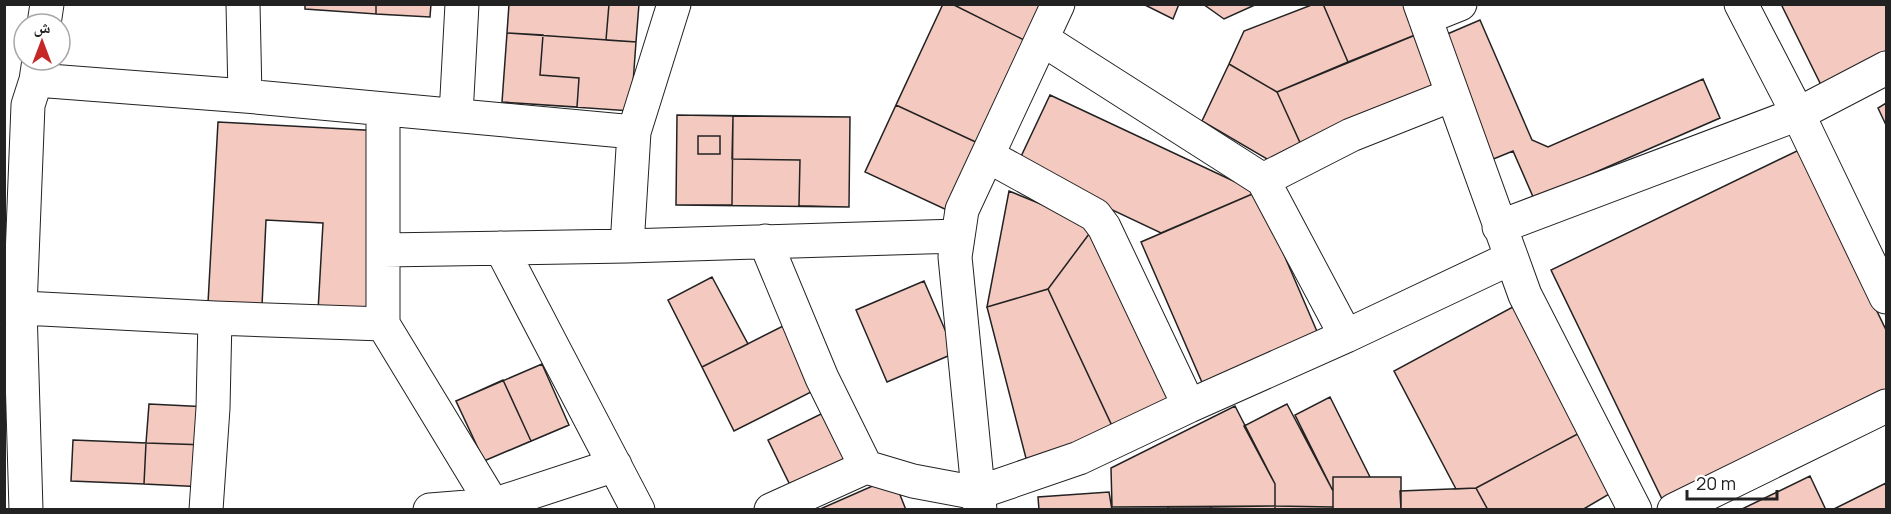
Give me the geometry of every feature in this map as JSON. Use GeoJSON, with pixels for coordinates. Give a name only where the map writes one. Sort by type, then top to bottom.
{"type":"FeatureCollection","features":[{"type":"Feature","properties":{"kind":"street"},"geometry":{"type":"LineString","coordinates":[[243,4],[245,96]]}},
{"type":"Feature","properties":{"kind":"street"},"geometry":{"type":"LineString","coordinates":[[456,115],[462,4]]}},
{"type":"Feature","properties":{"kind":"street"},"geometry":{"type":"LineString","coordinates":[[627,246],[634,132],[674,4]]}},
{"type":"Feature","properties":{"kind":"street"},"geometry":{"type":"LineString","coordinates":[[978,501],[955,257],[962,210],[1058,4]]}},
{"type":"Feature","properties":{"kind":"street"},"geometry":{"type":"LineString","coordinates":[[1460,4],[1423,11],[1525,295],[1635,510]]}},
{"type":"Feature","properties":{"kind":"street"},"geometry":{"type":"LineString","coordinates":[[1741,4],[1798,114],[1887,297]]}},
{"type":"Feature","properties":{"kind":"street"},"geometry":{"type":"LineString","coordinates":[[1042,39],[1263,180],[1346,336]]}},
{"type":"Feature","properties":{"kind":"street"},"geometry":{"type":"LineString","coordinates":[[1499,227],[1798,114],[1887,68]]}},
{"type":"Feature","properties":{"kind":"street"},"geometry":{"type":"LineString","coordinates":[[34,509],[12,307],[28,105],[36,72]]}},
{"type":"Feature","properties":{"kind":"street"},"geometry":{"type":"LineString","coordinates":[[53,72],[245,96],[634,132]]}},
{"type":"Feature","properties":{"kind":"street"},"geometry":{"type":"LineString","coordinates":[[1263,180],[1351,135],[1452,95]]}},
{"type":"Feature","properties":{"kind":"street"},"geometry":{"type":"LineString","coordinates":[[383,110],[382,324],[494,507]]}},
{"type":"Feature","properties":{"kind":"street"},"geometry":{"type":"LineString","coordinates":[[988,156],[1095,215],[1104,227],[1189,406]]}},
{"type":"Feature","properties":{"kind":"street"},"geometry":{"type":"LineString","coordinates":[[384,250],[627,246],[958,236]]}},
{"type":"Feature","properties":{"kind":"street"},"geometry":{"type":"LineString","coordinates":[[765,241],[822,378],[866,467]]}},
{"type":"Feature","properties":{"kind":"street"},"geometry":{"type":"LineString","coordinates":[[501,248],[638,510]]}},
{"type":"Feature","properties":{"kind":"street"},"geometry":{"type":"LineString","coordinates":[[771,510],[866,467],[978,501],[1079,459],[1511,258]]}},
{"type":"Feature","properties":{"kind":"street"},"geometry":{"type":"LineString","coordinates":[[12,307],[382,324]]}},
{"type":"Feature","properties":{"kind":"street"},"geometry":{"type":"LineString","coordinates":[[206,510],[213,408],[215,318]]}},
{"type":"Feature","properties":{"kind":"street"},"geometry":{"type":"LineString","coordinates":[[1674,510],[1887,406]]}},
{"type":"Feature","properties":{"kind":"street"},"geometry":{"type":"LineString","coordinates":[[429,510],[494,507],[615,465]]}},
{"type":"Feature","properties":{"kind":"building"},"geometry":{"type":"Polygon","coordinates":[[[305,4],[376,4],[376,14],[305,9],[305,4]]]}},
{"type":"Feature","properties":{"kind":"building"},"geometry":{"type":"Polygon","coordinates":[[[376,4],[431,4],[430,17],[376,14],[376,4]]]}},
{"type":"Feature","properties":{"kind":"building"},"geometry":{"type":"Polygon","coordinates":[[[509,4],[639,4],[636,42],[507,33],[509,4]]]}},
{"type":"Feature","properties":{"kind":"building"},"geometry":{"type":"Polygon","coordinates":[[[609,4],[639,4],[636,42],[606,40],[609,4]]]}},
{"type":"Feature","properties":{"kind":"building"},"geometry":{"type":"Polygon","coordinates":[[[943,4],[952,4],[1028,42],[980,144],[896,105],[943,4]]]}},
{"type":"Feature","properties":{"kind":"building"},"geometry":{"type":"Polygon","coordinates":[[[952,4],[1046,4],[1028,42],[952,4]]]}},
{"type":"Feature","properties":{"kind":"building"},"geometry":{"type":"Polygon","coordinates":[[[1143,4],[1179,4],[1173,19],[1143,4]]]}},
{"type":"Feature","properties":{"kind":"building"},"geometry":{"type":"Polygon","coordinates":[[[1203,4],[1257,4],[1224,19],[1203,4]]]}},
{"type":"Feature","properties":{"kind":"building"},"geometry":{"type":"Polygon","coordinates":[[[1314,4],[1323,4],[1348,62],[1277,92],[1229,64],[1244,31],[1314,4]]]}},
{"type":"Feature","properties":{"kind":"building"},"geometry":{"type":"Polygon","coordinates":[[[1323,4],[1414,4],[1425,31],[1348,62],[1323,4]]]}},
{"type":"Feature","properties":{"kind":"building"},"geometry":{"type":"Polygon","coordinates":[[[1781,4],[1886,4],[1886,60],[1824,91],[1781,4]]]}},
{"type":"Feature","properties":{"kind":"building"},"geometry":{"type":"Polygon","coordinates":[[[1480,20],[1532,140],[1548,147],[1703,79],[1720,118],[1534,199],[1513,151],[1491,160],[1438,38],[1480,20]]]}},
{"type":"Feature","properties":{"kind":"building"},"geometry":{"type":"Polygon","coordinates":[[[1425,31],[1443,90],[1302,147],[1277,92],[1425,31]]]}},
{"type":"Feature","properties":{"kind":"building"},"geometry":{"type":"Polygon","coordinates":[[[507,33],[636,42],[631,111],[502,102],[507,33]]]}},
{"type":"Feature","properties":{"kind":"building"},"geometry":{"type":"Polygon","coordinates":[[[507,33],[543,35],[540,75],[579,78],[577,107],[502,102],[507,33]]]}},
{"type":"Feature","properties":{"kind":"building"},"geometry":{"type":"Polygon","coordinates":[[[1229,64],[1277,92],[1302,147],[1274,163],[1202,121],[1229,64]]]}},
{"type":"Feature","properties":{"kind":"building"},"geometry":{"type":"Polygon","coordinates":[[[1050,95],[1257,192],[1161,233],[1017,165],[1050,95]]]}},
{"type":"Feature","properties":{"kind":"building"},"geometry":{"type":"Polygon","coordinates":[[[1886,103],[1886,125],[1878,108],[1886,103]]]}},
{"type":"Feature","properties":{"kind":"building"},"geometry":{"type":"Polygon","coordinates":[[[896,105],[980,144],[949,211],[865,172],[896,105]]]}},
{"type":"Feature","properties":{"kind":"building"},"geometry":{"type":"Polygon","coordinates":[[[677,115],[850,117],[849,207],[676,205],[677,115]]]}},
{"type":"Feature","properties":{"kind":"building"},"geometry":{"type":"Polygon","coordinates":[[[677,115],[733,116],[732,205],[676,205],[677,115]]]}},
{"type":"Feature","properties":{"kind":"building"},"geometry":{"type":"Polygon","coordinates":[[[733,116],[850,117],[849,207],[799,206],[800,160],[732,159],[733,116]]]}},
{"type":"Feature","properties":{"kind":"building"},"geometry":{"type":"Polygon","coordinates":[[[218,122],[382,131],[372,314],[318,311],[323,223],[266,220],[262,306],[208,303],[218,122]]]}},
{"type":"Feature","properties":{"kind":"building"},"geometry":{"type":"Polygon","coordinates":[[[698,136],[720,136],[720,154],[698,154],[698,136]]]}},
{"type":"Feature","properties":{"kind":"building"},"geometry":{"type":"Polygon","coordinates":[[[1799,150],[1886,330],[1886,391],[1662,499],[1551,270],[1799,150]]]}},
{"type":"Feature","properties":{"kind":"building"},"geometry":{"type":"Polygon","coordinates":[[[1009,191],[1095,226],[1048,289],[987,307],[1009,191]]]}},
{"type":"Feature","properties":{"kind":"building"},"geometry":{"type":"Polygon","coordinates":[[[1257,192],[1319,336],[1204,387],[1141,242],[1257,192]]]}},
{"type":"Feature","properties":{"kind":"building"},"geometry":{"type":"Polygon","coordinates":[[[1095,226],[1176,399],[1113,428],[1048,289],[1095,226]]]}},
{"type":"Feature","properties":{"kind":"building"},"geometry":{"type":"Polygon","coordinates":[[[712,277],[748,344],[702,367],[668,300],[712,277]]]}},
{"type":"Feature","properties":{"kind":"building"},"geometry":{"type":"Polygon","coordinates":[[[924,281],[955,353],[887,382],[856,310],[924,281]]]}},
{"type":"Feature","properties":{"kind":"building"},"geometry":{"type":"Polygon","coordinates":[[[1048,289],[1113,428],[1028,466],[987,307],[1048,289]]]}},
{"type":"Feature","properties":{"kind":"building"},"geometry":{"type":"Polygon","coordinates":[[[1522,302],[1587,429],[1476,488],[1456,489],[1394,371],[1522,302]]]}},
{"type":"Feature","properties":{"kind":"building"},"geometry":{"type":"Polygon","coordinates":[[[785,325],[817,389],[734,431],[702,367],[785,325]]]}},
{"type":"Feature","properties":{"kind":"building"},"geometry":{"type":"Polygon","coordinates":[[[542,364],[569,425],[484,461],[456,401],[542,364]]]}},
{"type":"Feature","properties":{"kind":"building"},"geometry":{"type":"Polygon","coordinates":[[[503,380],[531,441],[484,461],[456,401],[503,380]]]}},
{"type":"Feature","properties":{"kind":"building"},"geometry":{"type":"Polygon","coordinates":[[[1330,397],[1370,477],[1333,477],[1333,491],[1295,415],[1330,397]]]}},
{"type":"Feature","properties":{"kind":"building"},"geometry":{"type":"Polygon","coordinates":[[[149,404],[209,407],[207,445],[146,443],[149,404]]]}},
{"type":"Feature","properties":{"kind":"building"},"geometry":{"type":"Polygon","coordinates":[[[1287,404],[1333,491],[1333,507],[1275,506],[1275,484],[1244,426],[1287,404]]]}},
{"type":"Feature","properties":{"kind":"building"},"geometry":{"type":"Polygon","coordinates":[[[1235,406],[1275,484],[1275,506],[1112,507],[1111,468],[1235,406]]]}},
{"type":"Feature","properties":{"kind":"building"},"geometry":{"type":"Polygon","coordinates":[[[823,413],[845,459],[790,485],[768,440],[823,413]]]}},
{"type":"Feature","properties":{"kind":"building"},"geometry":{"type":"Polygon","coordinates":[[[1587,429],[1611,493],[1582,510],[1488,510],[1476,488],[1587,429]]]}},
{"type":"Feature","properties":{"kind":"building"},"geometry":{"type":"Polygon","coordinates":[[[73,440],[146,443],[144,484],[71,481],[73,440]]]}},
{"type":"Feature","properties":{"kind":"building"},"geometry":{"type":"Polygon","coordinates":[[[146,443],[207,445],[205,487],[144,484],[146,443]]]}},
{"type":"Feature","properties":{"kind":"building"},"geometry":{"type":"Polygon","coordinates":[[[1810,476],[1826,510],[1740,510],[1810,476]]]}},
{"type":"Feature","properties":{"kind":"building"},"geometry":{"type":"Polygon","coordinates":[[[893,477],[906,510],[818,510],[893,477]]]}},
{"type":"Feature","properties":{"kind":"building"},"geometry":{"type":"Polygon","coordinates":[[[1333,477],[1401,477],[1401,510],[1333,510],[1333,477]]]}},
{"type":"Feature","properties":{"kind":"building"},"geometry":{"type":"Polygon","coordinates":[[[1886,483],[1886,510],[1832,510],[1886,483]]]}},
{"type":"Feature","properties":{"kind":"building"},"geometry":{"type":"Polygon","coordinates":[[[1476,488],[1488,510],[1401,510],[1400,491],[1476,488]]]}},
{"type":"Feature","properties":{"kind":"building"},"geometry":{"type":"Polygon","coordinates":[[[1109,492],[1112,510],[1039,510],[1038,497],[1109,492]]]}},
{"type":"Feature","properties":{"kind":"building"},"geometry":{"type":"Polygon","coordinates":[[[1275,506],[1275,510],[1211,510],[1211,507],[1275,506]]]}},
{"type":"Feature","properties":{"kind":"building"},"geometry":{"type":"Polygon","coordinates":[[[1275,506],[1333,507],[1333,510],[1275,510],[1275,506]]]}},
{"type":"Feature","properties":{"kind":"building"},"geometry":{"type":"Polygon","coordinates":[[[1168,507],[1211,507],[1211,510],[1168,510],[1168,507]]]}}]}
